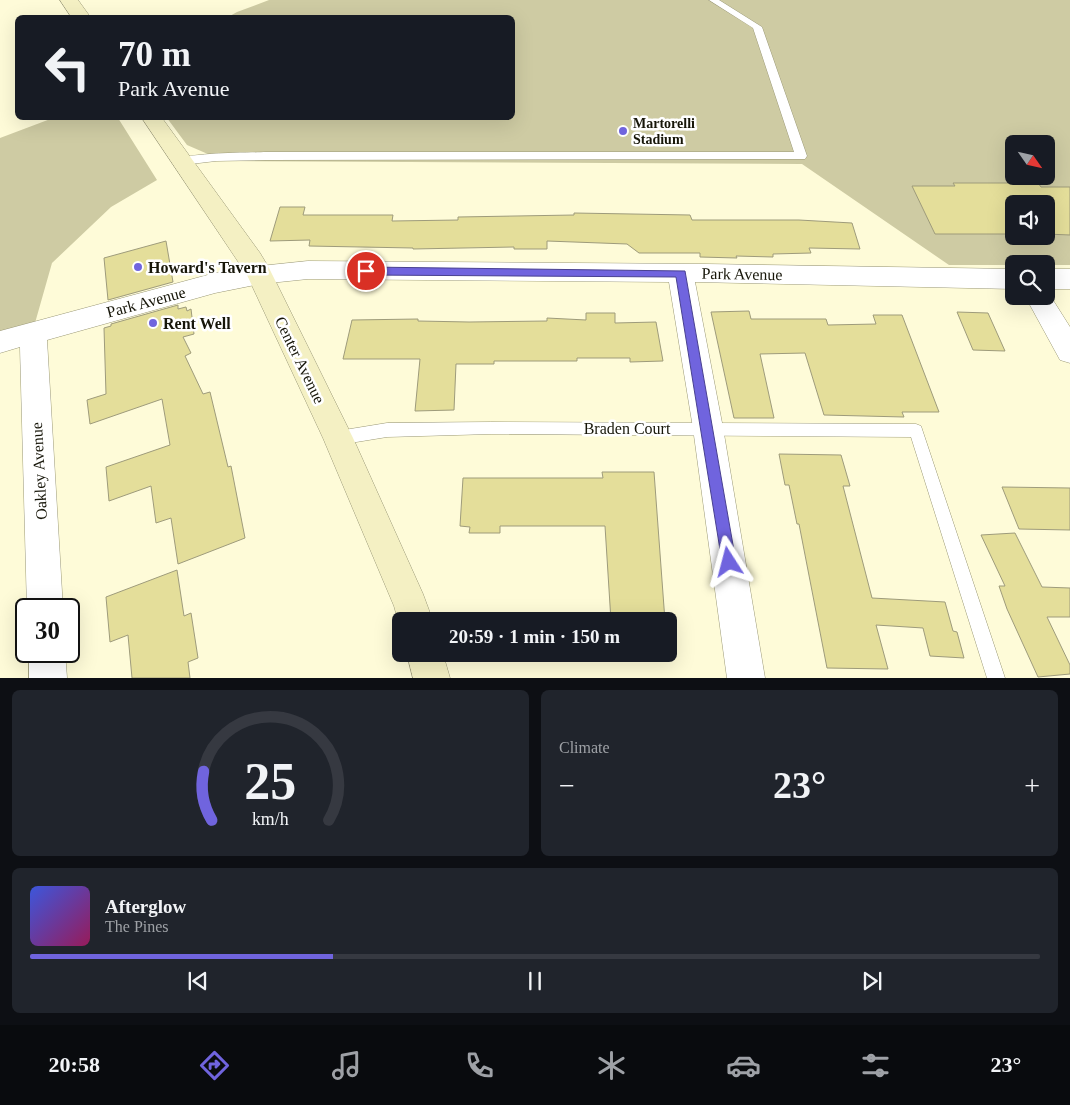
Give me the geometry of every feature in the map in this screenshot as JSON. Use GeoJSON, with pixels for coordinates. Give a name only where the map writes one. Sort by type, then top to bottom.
{"type":"FeatureCollection","features":[{"type":"Feature","properties":{"kind":"street"},"geometry":{"type":"LineString","coordinates":[[69,0],[80,15]]}},
{"type":"Feature","properties":{"kind":"street","name":"Center Avenue"},"geometry":{"type":"LineString","coordinates":[[153,120],[251,259],[260,275],[338,438],[413,612]]}},
{"type":"Feature","properties":{"kind":"street","name":"Park Avenue"},"geometry":{"type":"LineString","coordinates":[[0,342],[215,284],[260,275],[308,270],[1005,279]]}},
{"type":"Feature","properties":{"kind":"street"},"geometry":{"type":"LineString","coordinates":[[681,274],[708,428],[746,678]]}},
{"type":"Feature","properties":{"kind":"street"},"geometry":{"type":"LineString","coordinates":[[1055,279],[1070,279]]}},
{"type":"Feature","properties":{"kind":"street"},"geometry":{"type":"LineString","coordinates":[[1043,305],[1070,352]]}},
{"type":"Feature","properties":{"kind":"street","name":"Oakley Avenue"},"geometry":{"type":"LineString","coordinates":[[32,333],[44,598]]}},
{"type":"Feature","properties":{"kind":"street"},"geometry":{"type":"LineString","coordinates":[[427,662],[432,678]]}},
{"type":"Feature","properties":{"kind":"street"},"geometry":{"type":"LineString","coordinates":[[47,663],[48,678]]}},
{"type":"Feature","properties":{"kind":"lane"},"geometry":{"type":"LineString","coordinates":[[182,160],[266,156],[801,156],[758,27],[713,0]]}},
{"type":"Feature","properties":{"kind":"lane","name":"Braden Court"},"geometry":{"type":"LineString","coordinates":[[338,438],[387,430],[708,428],[916,431],[996,678]]}},
{"type":"Feature","properties":{"kind":"shaded area","name":"Martorelli Stadium"},"geometry":{"type":"Polygon","coordinates":[[[269,0],[1070,0],[1070,265],[1055,265],[1055,255],[1005,255],[1005,265],[949,265],[802,164],[224,161],[187,145],[168,120],[515,120],[515,15],[232,15],[269,0]]]}},
{"type":"Feature","properties":{"kind":"shaded area"},"geometry":{"type":"Polygon","coordinates":[[[48,120],[119,120],[157,180],[111,207],[52,263],[35,323],[0,333],[0,138],[48,120]]]}},
{"type":"Feature","properties":{"kind":"building"},"geometry":{"type":"Polygon","coordinates":[[[953,183],[1005,183],[1005,185],[1070,187],[1070,235],[1055,234],[1055,195],[1005,195],[1005,234],[935,234],[912,186],[955,186],[953,183]]]}},
{"type":"Feature","properties":{"kind":"building"},"geometry":{"type":"Polygon","coordinates":[[[280,207],[305,207],[303,215],[393,215],[392,221],[458,220],[458,217],[574,215],[574,213],[690,215],[692,220],[799,220],[852,223],[860,249],[809,248],[811,253],[773,254],[773,257],[736,256],[737,258],[700,257],[700,253],[639,253],[627,244],[547,241],[547,249],[514,249],[514,247],[413,249],[309,246],[310,240],[270,241],[280,207]]]}},
{"type":"Feature","properties":{"kind":"building","name":"Howard's Tavern"},"geometry":{"type":"Polygon","coordinates":[[[166,241],[173,282],[108,300],[104,258],[166,241]]]}},
{"type":"Feature","properties":{"kind":"building"},"geometry":{"type":"Polygon","coordinates":[[[178,305],[178,309],[186,307],[187,311],[191,309],[194,334],[183,337],[191,353],[185,356],[203,394],[210,392],[228,467],[231,466],[245,538],[178,564],[171,518],[156,523],[151,486],[109,501],[106,467],[170,445],[162,399],[90,424],[87,400],[106,394],[104,328],[111,326],[111,324],[178,305]]]}},
{"type":"Feature","properties":{"kind":"building"},"geometry":{"type":"Polygon","coordinates":[[[749,311],[751,319],[826,319],[828,325],[876,324],[873,315],[902,315],[939,412],[902,412],[904,417],[824,415],[805,353],[760,354],[774,418],[734,418],[711,312],[749,311]]]}},
{"type":"Feature","properties":{"kind":"building"},"geometry":{"type":"Polygon","coordinates":[[[957,312],[988,313],[1005,351],[973,350],[957,312]]]}},
{"type":"Feature","properties":{"kind":"building"},"geometry":{"type":"Polygon","coordinates":[[[586,313],[615,313],[615,323],[656,322],[663,361],[630,362],[630,358],[577,358],[577,361],[494,361],[494,364],[456,364],[454,410],[415,411],[420,359],[343,359],[352,320],[418,319],[418,321],[469,322],[547,321],[547,318],[586,320],[586,313]]]}},
{"type":"Feature","properties":{"kind":"building"},"geometry":{"type":"Polygon","coordinates":[[[779,454],[841,455],[850,486],[843,486],[872,598],[945,602],[953,631],[957,632],[964,658],[930,656],[923,628],[876,625],[888,669],[827,668],[799,524],[797,524],[789,485],[785,485],[779,454]]]}},
{"type":"Feature","properties":{"kind":"building"},"geometry":{"type":"Polygon","coordinates":[[[602,472],[654,472],[664,612],[610,612],[605,526],[500,526],[500,533],[469,533],[470,527],[460,526],[463,478],[603,478],[602,472]]]}},
{"type":"Feature","properties":{"kind":"building"},"geometry":{"type":"Polygon","coordinates":[[[1002,487],[1070,488],[1070,530],[1019,529],[1002,487]]]}},
{"type":"Feature","properties":{"kind":"building"},"geometry":{"type":"Polygon","coordinates":[[[1015,533],[1042,587],[1070,588],[1070,617],[1047,617],[1070,665],[1070,674],[1038,677],[1007,609],[999,586],[1005,586],[981,535],[1015,533]]]}},
{"type":"Feature","properties":{"kind":"building"},"geometry":{"type":"Polygon","coordinates":[[[177,570],[184,616],[191,613],[198,658],[188,662],[190,678],[132,678],[128,635],[110,642],[106,597],[177,570]]]}},
{"type":"Feature","properties":{"kind":"place","name":"Martorelli Stadium"},"geometry":{"type":"Point","coordinates":[623,131]}},
{"type":"Feature","properties":{"kind":"place","name":"Howard's Tavern"},"geometry":{"type":"Point","coordinates":[138,267]}},
{"type":"Feature","properties":{"kind":"place","name":"Rent Well"},"geometry":{"type":"Point","coordinates":[153,323]}},
{"type":"Feature","properties":{"kind":"route"},"geometry":{"type":"LineString","coordinates":[[366,271],[681,274],[729,562]]}}]}
